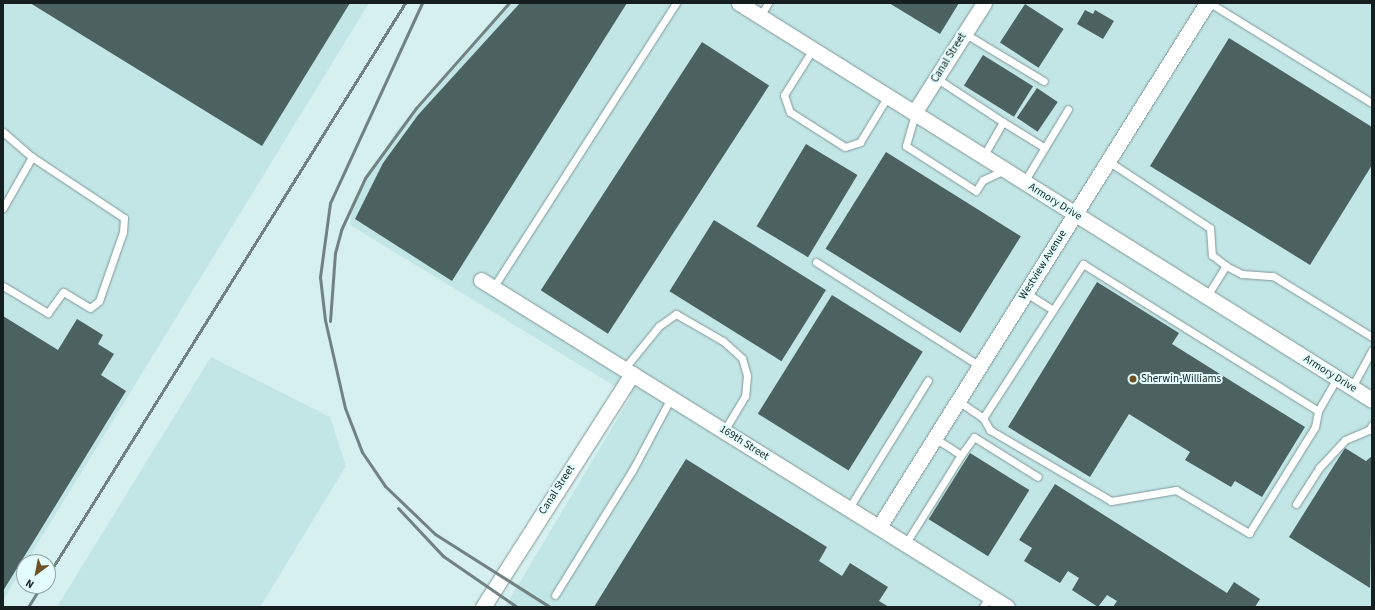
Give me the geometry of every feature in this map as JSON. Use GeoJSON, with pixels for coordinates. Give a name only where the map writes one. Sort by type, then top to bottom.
{"type":"FeatureCollection","features":[{"type":"Feature","properties":{"kind":"street","name":"Armory Drive"},"geometry":{"type":"LineString","coordinates":[[739,3],[1372,400]]}},
{"type":"Feature","properties":{"kind":"street","name":"Canal Street"},"geometry":{"type":"LineString","coordinates":[[915,113],[984,3]]}},
{"type":"Feature","properties":{"kind":"street","name":"Westview Avenue"},"geometry":{"type":"LineString","coordinates":[[879,527],[1207,3]]}},
{"type":"Feature","properties":{"kind":"street","name":"169th Street"},"geometry":{"type":"LineString","coordinates":[[487,284],[906,543],[986,602],[1007,607]]}},
{"type":"Feature","properties":{"kind":"street","name":"Canal Street"},"geometry":{"type":"LineString","coordinates":[[483,607],[628,372]]}},
{"type":"Feature","properties":{"kind":"lane"},"geometry":{"type":"LineString","coordinates":[[487,284],[676,3]]}},
{"type":"Feature","properties":{"kind":"lane"},"geometry":{"type":"LineString","coordinates":[[760,16],[768,3]]}},
{"type":"Feature","properties":{"kind":"lane"},"geometry":{"type":"LineString","coordinates":[[1210,3],[1372,103]]}},
{"type":"Feature","properties":{"kind":"lane"},"geometry":{"type":"LineString","coordinates":[[964,33],[1044,81]]}},
{"type":"Feature","properties":{"kind":"lane"},"geometry":{"type":"LineString","coordinates":[[813,49],[784,95],[790,112],[845,147],[860,142],[888,96]]}},
{"type":"Feature","properties":{"kind":"lane"},"geometry":{"type":"LineString","coordinates":[[936,78],[1045,148]]}},
{"type":"Feature","properties":{"kind":"lane"},"geometry":{"type":"LineString","coordinates":[[1024,182],[1068,110]]}},
{"type":"Feature","properties":{"kind":"lane"},"geometry":{"type":"LineString","coordinates":[[915,113],[906,146],[976,191],[983,180],[1005,170]]}},
{"type":"Feature","properties":{"kind":"lane"},"geometry":{"type":"LineString","coordinates":[[983,156],[1003,122]]}},
{"type":"Feature","properties":{"kind":"lane"},"geometry":{"type":"LineString","coordinates":[[3,132],[22,145],[32,157],[124,218],[123,232],[99,301],[90,308],[63,292],[48,313],[3,286]]}},
{"type":"Feature","properties":{"kind":"lane"},"geometry":{"type":"LineString","coordinates":[[3,208],[32,157]]}},
{"type":"Feature","properties":{"kind":"lane"},"geometry":{"type":"LineString","coordinates":[[1108,160],[1210,228],[1212,256],[1226,266],[1242,274],[1273,276],[1372,337]]}},
{"type":"Feature","properties":{"kind":"lane"},"geometry":{"type":"LineString","coordinates":[[816,262],[980,366]]}},
{"type":"Feature","properties":{"kind":"lane"},"geometry":{"type":"LineString","coordinates":[[984,418],[1052,309],[1083,264],[1318,411]]}},
{"type":"Feature","properties":{"kind":"lane"},"geometry":{"type":"LineString","coordinates":[[1207,296],[1226,266]]}},
{"type":"Feature","properties":{"kind":"lane"},"geometry":{"type":"LineString","coordinates":[[1026,293],[1052,309]]}},
{"type":"Feature","properties":{"kind":"lane"},"geometry":{"type":"LineString","coordinates":[[628,372],[659,326],[676,314],[722,341],[742,358],[747,375],[745,396],[724,431]]}},
{"type":"Feature","properties":{"kind":"lane"},"geometry":{"type":"LineString","coordinates":[[1352,387],[1372,350]]}},
{"type":"Feature","properties":{"kind":"lane"},"geometry":{"type":"LineString","coordinates":[[958,401],[984,418],[990,430],[1111,501],[1176,490],[1249,533],[1315,427],[1318,411],[1337,378]]}},
{"type":"Feature","properties":{"kind":"lane"},"geometry":{"type":"LineString","coordinates":[[848,508],[928,380]]}},
{"type":"Feature","properties":{"kind":"lane"},"geometry":{"type":"LineString","coordinates":[[554,595],[632,471],[671,398]]}},
{"type":"Feature","properties":{"kind":"lane"},"geometry":{"type":"LineString","coordinates":[[1296,504],[1319,468],[1346,440],[1369,430],[1372,425]]}},
{"type":"Feature","properties":{"kind":"lane"},"geometry":{"type":"LineString","coordinates":[[906,543],[974,437],[1038,477]]}},
{"type":"Feature","properties":{"kind":"lane"},"geometry":{"type":"LineString","coordinates":[[935,438],[961,456]]}},
{"type":"Feature","properties":{"kind":"shaded area"},"geometry":{"type":"Polygon","coordinates":[[[3,3],[369,3],[31,554],[16,554],[16,579],[3,600],[3,3]]]}},
{"type":"Feature","properties":{"kind":"shaded area"},"geometry":{"type":"Polygon","coordinates":[[[509,3],[1372,3],[1372,607],[505,607],[631,396],[350,225],[352,204],[396,131],[509,3]]]}},
{"type":"Feature","properties":{"kind":"shaded area"},"geometry":{"type":"Polygon","coordinates":[[[211,357],[330,417],[346,466],[260,607],[57,607],[211,357]]]}},
{"type":"Feature","properties":{"kind":"building"},"geometry":{"type":"Polygon","coordinates":[[[30,3],[350,3],[262,146],[30,3]]]}},
{"type":"Feature","properties":{"kind":"building"},"geometry":{"type":"Polygon","coordinates":[[[520,3],[627,3],[452,281],[355,219],[383,163],[418,115],[520,3]]]}},
{"type":"Feature","properties":{"kind":"building"},"geometry":{"type":"Polygon","coordinates":[[[889,3],[959,3],[940,34],[889,3]]]}},
{"type":"Feature","properties":{"kind":"building"},"geometry":{"type":"Polygon","coordinates":[[[1025,4],[1064,29],[1039,68],[1000,43],[1025,4]]]}},
{"type":"Feature","properties":{"kind":"building"},"geometry":{"type":"Polygon","coordinates":[[[1085,10],[1093,14],[1095,10],[1114,21],[1103,39],[1077,24],[1085,10]]]}},
{"type":"Feature","properties":{"kind":"building"},"geometry":{"type":"Polygon","coordinates":[[[1229,38],[1372,127],[1372,165],[1310,265],[1150,166],[1229,38]]]}},
{"type":"Feature","properties":{"kind":"building"},"geometry":{"type":"Polygon","coordinates":[[[702,42],[769,86],[608,334],[541,290],[702,42]]]}},
{"type":"Feature","properties":{"kind":"building"},"geometry":{"type":"Polygon","coordinates":[[[983,55],[1033,86],[1014,117],[964,86],[983,55]]]}},
{"type":"Feature","properties":{"kind":"building"},"geometry":{"type":"Polygon","coordinates":[[[1037,88],[1058,102],[1038,132],[1017,118],[1037,88]]]}},
{"type":"Feature","properties":{"kind":"building"},"geometry":{"type":"Polygon","coordinates":[[[806,144],[857,175],[808,257],[757,226],[806,144]]]}},
{"type":"Feature","properties":{"kind":"building"},"geometry":{"type":"Polygon","coordinates":[[[886,152],[1021,236],[960,333],[826,249],[886,152]]]}},
{"type":"Feature","properties":{"kind":"building"},"geometry":{"type":"Polygon","coordinates":[[[714,220],[826,290],[781,361],[669,291],[714,220]]]}},
{"type":"Feature","properties":{"kind":"building","name":"Sherwin-Williams"},"geometry":{"type":"Polygon","coordinates":[[[1097,282],[1179,333],[1172,344],[1305,427],[1262,497],[1235,481],[1231,487],[1185,460],[1190,452],[1129,414],[1090,477],[1008,427],[1097,282]]]}},
{"type":"Feature","properties":{"kind":"building"},"geometry":{"type":"Polygon","coordinates":[[[832,295],[923,352],[849,470],[758,414],[832,295]]]}},
{"type":"Feature","properties":{"kind":"building"},"geometry":{"type":"Polygon","coordinates":[[[3,316],[58,350],[77,319],[103,335],[98,344],[114,354],[101,375],[126,391],[26,554],[16,554],[16,570],[3,591],[3,316]]]}},
{"type":"Feature","properties":{"kind":"building"},"geometry":{"type":"Polygon","coordinates":[[[1345,448],[1366,461],[1372,456],[1370,588],[1289,537],[1345,448]]]}},
{"type":"Feature","properties":{"kind":"building"},"geometry":{"type":"Polygon","coordinates":[[[970,453],[1029,490],[988,556],[929,519],[970,453]]]}},
{"type":"Feature","properties":{"kind":"building"},"geometry":{"type":"Polygon","coordinates":[[[686,459],[827,547],[819,561],[842,576],[850,563],[888,587],[879,601],[889,607],[594,607],[686,459]]]}},
{"type":"Feature","properties":{"kind":"building"},"geometry":{"type":"Polygon","coordinates":[[[1055,484],[1227,593],[1234,582],[1260,599],[1255,607],[1113,607],[1117,601],[1107,595],[1098,607],[1072,590],[1079,578],[1068,571],[1060,583],[1024,561],[1032,548],[1019,540],[1055,484]]]}},
{"type":"Feature","properties":{"kind":"railway"},"geometry":{"type":"LineString","coordinates":[[56,562],[405,3]]}},
{"type":"Feature","properties":{"kind":"railway"},"geometry":{"type":"LineString","coordinates":[[422,3],[330,203],[320,277],[325,320],[345,408],[362,452],[385,486],[435,534],[550,607]]}},
{"type":"Feature","properties":{"kind":"railway"},"geometry":{"type":"LineString","coordinates":[[330,321],[335,253],[341,230],[365,178],[416,108],[509,3]]}},
{"type":"Feature","properties":{"kind":"railway"},"geometry":{"type":"LineString","coordinates":[[398,508],[443,556],[517,607]]}},
{"type":"Feature","properties":{"kind":"railway"},"geometry":{"type":"LineString","coordinates":[[28,607],[36,594]]}},
{"type":"Feature","properties":{"kind":"place","name":"Sherwin-Williams"},"geometry":{"type":"Point","coordinates":[1133,379]}}]}
